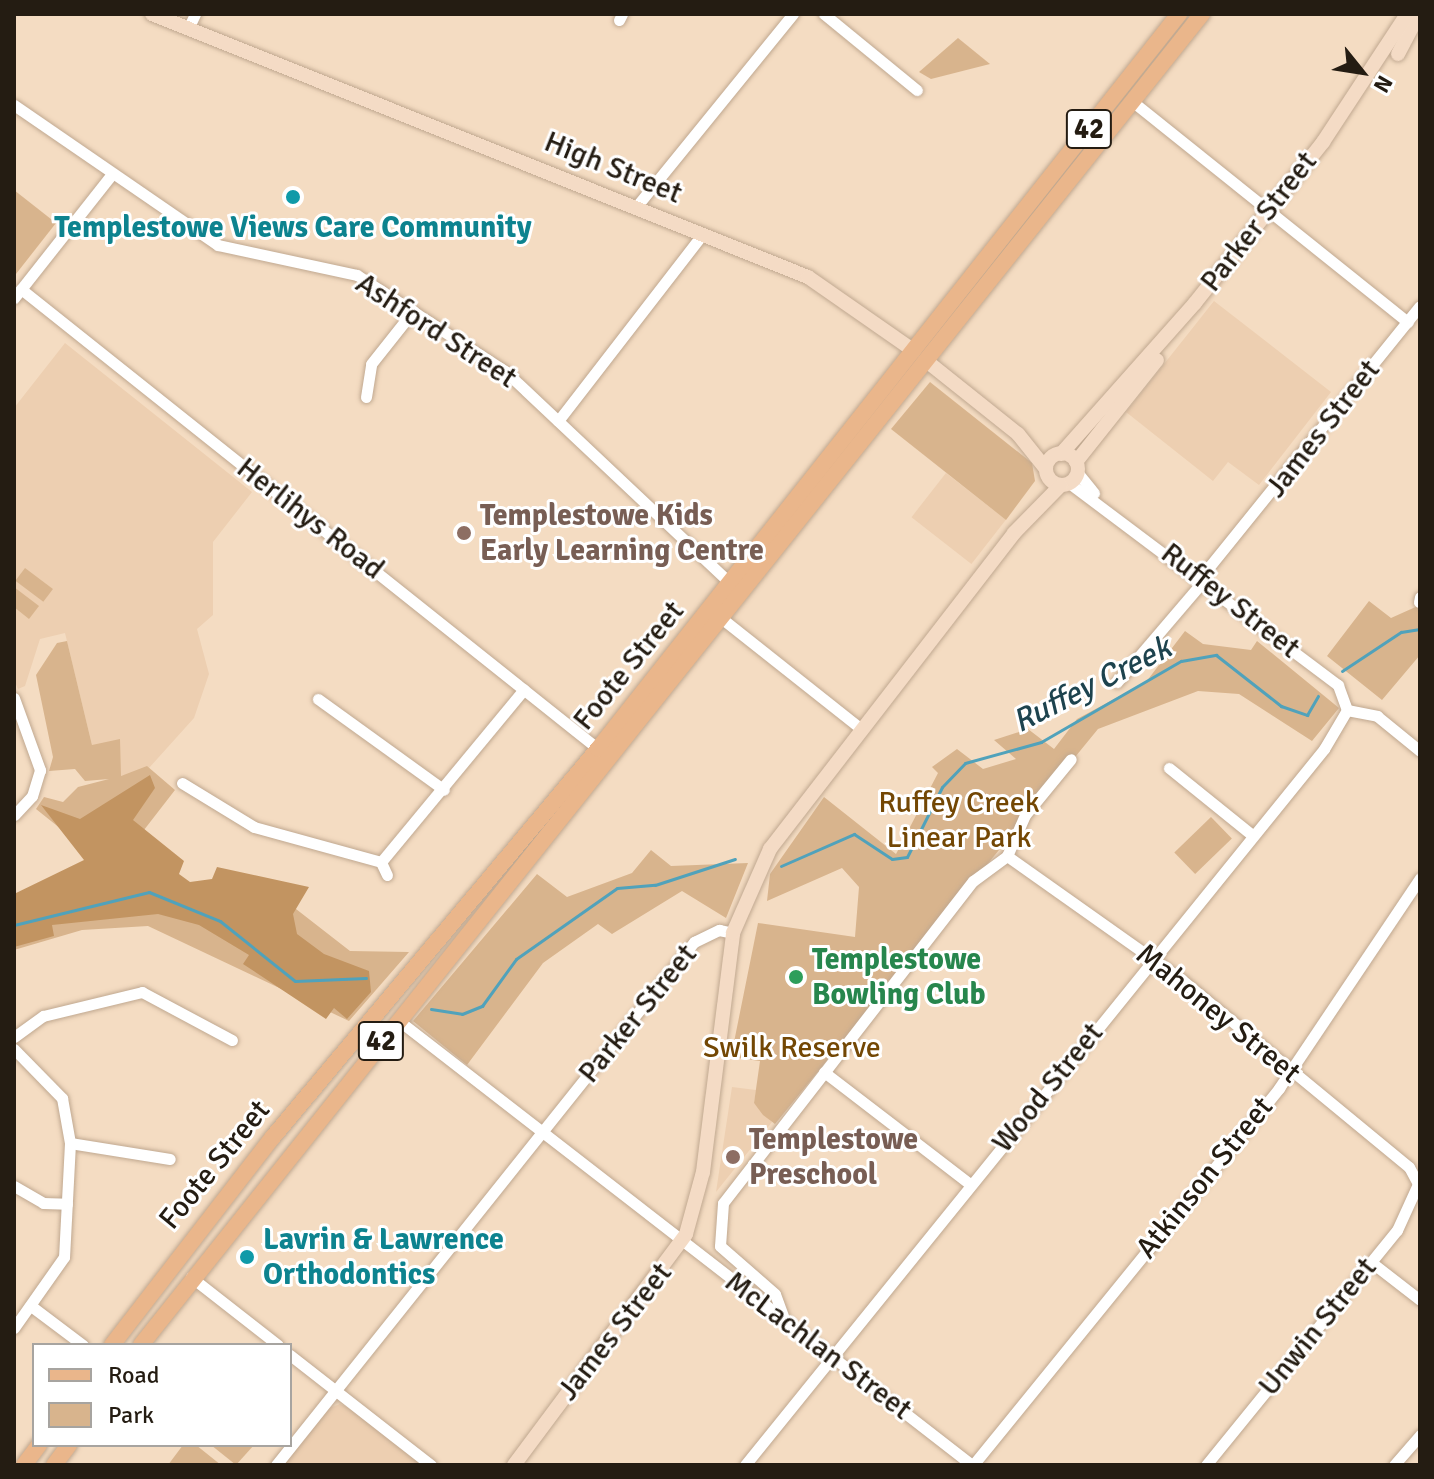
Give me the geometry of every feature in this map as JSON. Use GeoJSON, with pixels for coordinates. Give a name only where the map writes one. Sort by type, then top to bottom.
{"type":"FeatureCollection","features":[{"type":"Feature","properties":{"kind":"main road","name":"High Street"},"geometry":{"type":"LineString","coordinates":[[152,14],[636,207],[830,289],[1018,434],[1060,454],[1071,476]]}},
{"type":"Feature","properties":{"kind":"main road","name":"Foote Street"},"geometry":{"type":"LineString","coordinates":[[113,1343],[172,1264],[731,584],[1179,14]]}},
{"type":"Feature","properties":{"kind":"main road","name":"Foote Street"},"geometry":{"type":"LineString","coordinates":[[142,1343],[191,1277],[398,1020],[725,621],[1202,14]]}},
{"type":"Feature","properties":{"kind":"main road","name":"Parker Street"},"geometry":{"type":"LineString","coordinates":[[733,933],[770,849],[860,728],[1014,533],[1071,476],[1195,303],[1323,142],[1415,19]]}},
{"type":"Feature","properties":{"kind":"main road","name":"Parker Street"},"geometry":{"type":"LineString","coordinates":[[1014,533],[1046,471],[1195,303]]}},
{"type":"Feature","properties":{"kind":"main road","name":"High Street"},"geometry":{"type":"LineString","coordinates":[[1018,434],[1046,471],[1071,476]]}},
{"type":"Feature","properties":{"kind":"main road"},"geometry":{"type":"LineString","coordinates":[[682,1243],[703,1172],[733,933]]}},
{"type":"Feature","properties":{"kind":"main road"},"geometry":{"type":"LineString","coordinates":[[383,1007],[398,1020]]}},
{"type":"Feature","properties":{"kind":"main road","name":"James Street"},"geometry":{"type":"LineString","coordinates":[[514,1465],[545,1420],[682,1243]]}},
{"type":"Feature","properties":{"kind":"main road"},"geometry":{"type":"LineString","coordinates":[[172,1264],[191,1277]]}},
{"type":"Feature","properties":{"kind":"main road","name":"James Street"},"geometry":{"type":"LineString","coordinates":[[504,1465],[545,1420]]}},
{"type":"Feature","properties":{"kind":"main road"},"geometry":{"type":"LineString","coordinates":[[24,1465],[38,1447]]}},
{"type":"Feature","properties":{"kind":"main road"},"geometry":{"type":"LineString","coordinates":[[54,1465],[68,1447]]}},
{"type":"Feature","properties":{"kind":"street"},"geometry":{"type":"LineString","coordinates":[[188,29],[195,14]]}},
{"type":"Feature","properties":{"kind":"street"},"geometry":{"type":"LineString","coordinates":[[636,207],[793,14]]}},
{"type":"Feature","properties":{"kind":"street"},"geometry":{"type":"LineString","coordinates":[[824,14],[917,90]]}},
{"type":"Feature","properties":{"kind":"street"},"geometry":{"type":"LineString","coordinates":[[1133,102],[1408,322]]}},
{"type":"Feature","properties":{"kind":"street","name":"Ashford Street"},"geometry":{"type":"LineString","coordinates":[[14,105],[111,175],[218,245],[351,273],[505,371],[731,584]]}},
{"type":"Feature","properties":{"kind":"street"},"geometry":{"type":"LineString","coordinates":[[17,294],[111,175]]}},
{"type":"Feature","properties":{"kind":"street"},"geometry":{"type":"LineString","coordinates":[[558,421],[702,235]]}},
{"type":"Feature","properties":{"kind":"street","name":"Herlihys Road"},"geometry":{"type":"LineString","coordinates":[[17,294],[613,761]]}},
{"type":"Feature","properties":{"kind":"street","name":"James Street"},"geometry":{"type":"LineString","coordinates":[[1117,682],[1227,552],[1420,306]]}},
{"type":"Feature","properties":{"kind":"street"},"geometry":{"type":"LineString","coordinates":[[366,397],[371,364],[413,311]]}},
{"type":"Feature","properties":{"kind":"street","name":"Ruffey Street"},"geometry":{"type":"LineString","coordinates":[[1071,476],[1338,685],[1347,710]]}},
{"type":"Feature","properties":{"kind":"street"},"geometry":{"type":"LineString","coordinates":[[725,621],[860,728]]}},
{"type":"Feature","properties":{"kind":"street"},"geometry":{"type":"LineString","coordinates":[[381,862],[444,790],[524,689]]}},
{"type":"Feature","properties":{"kind":"street"},"geometry":{"type":"LineString","coordinates":[[14,698],[40,770],[32,796],[14,815]]}},
{"type":"Feature","properties":{"kind":"street"},"geometry":{"type":"LineString","coordinates":[[318,699],[337,706],[444,790]]}},
{"type":"Feature","properties":{"kind":"street"},"geometry":{"type":"LineString","coordinates":[[1347,710],[1377,716],[1420,751]]}},
{"type":"Feature","properties":{"kind":"street","name":"Wood Street"},"geometry":{"type":"LineString","coordinates":[[745,1465],[1252,835],[1347,710]]}},
{"type":"Feature","properties":{"kind":"street"},"geometry":{"type":"LineString","coordinates":[[783,1316],[775,1294],[720,1246],[717,1220],[730,1192],[979,874],[1007,856],[1025,815],[1071,759]]}},
{"type":"Feature","properties":{"kind":"street"},"geometry":{"type":"LineString","coordinates":[[1169,768],[1252,835]]}},
{"type":"Feature","properties":{"kind":"street"},"geometry":{"type":"LineString","coordinates":[[182,783],[254,827],[381,862],[387,875]]}},
{"type":"Feature","properties":{"kind":"street","name":"Mahoney Street"},"geometry":{"type":"LineString","coordinates":[[1007,856],[1153,959],[1409,1167],[1418,1184]]}},
{"type":"Feature","properties":{"kind":"street","name":"Atkinson Street"},"geometry":{"type":"LineString","coordinates":[[972,1465],[1290,1071],[1420,878]]}},
{"type":"Feature","properties":{"kind":"street","name":"Parker Street"},"geometry":{"type":"LineString","coordinates":[[292,1445],[694,942],[719,930],[733,933]]}},
{"type":"Feature","properties":{"kind":"street"},"geometry":{"type":"LineString","coordinates":[[14,1037],[43,1016],[142,992],[232,1040]]}},
{"type":"Feature","properties":{"kind":"street","name":"McLachlan Street"},"geometry":{"type":"LineString","coordinates":[[398,1020],[972,1465]]}},
{"type":"Feature","properties":{"kind":"street"},"geometry":{"type":"LineString","coordinates":[[14,1049],[62,1098],[70,1143],[64,1257],[14,1328]]}},
{"type":"Feature","properties":{"kind":"street"},"geometry":{"type":"LineString","coordinates":[[824,1072],[970,1184]]}},
{"type":"Feature","properties":{"kind":"street"},"geometry":{"type":"LineString","coordinates":[[70,1143],[170,1159]]}},
{"type":"Feature","properties":{"kind":"street","name":"Unwin Street"},"geometry":{"type":"LineString","coordinates":[[1206,1465],[1411,1209],[1418,1184]]}},
{"type":"Feature","properties":{"kind":"street"},"geometry":{"type":"LineString","coordinates":[[14,1186],[43,1203],[67,1204]]}},
{"type":"Feature","properties":{"kind":"street"},"geometry":{"type":"LineString","coordinates":[[1371,1262],[1420,1300]]}},
{"type":"Feature","properties":{"kind":"street"},"geometry":{"type":"LineString","coordinates":[[191,1277],[275,1343]]}},
{"type":"Feature","properties":{"kind":"street"},"geometry":{"type":"LineString","coordinates":[[31,1306],[77,1343]]}},
{"type":"Feature","properties":{"kind":"street"},"geometry":{"type":"LineString","coordinates":[[292,1357],[431,1465]]}},
{"type":"Feature","properties":{"kind":"street"},"geometry":{"type":"LineString","coordinates":[[1394,1465],[1420,1435]]}},
{"type":"Feature","properties":{"kind":"street","name":"Parker Street"},"geometry":{"type":"LineString","coordinates":[[276,1465],[290,1447]]}},
{"type":"Feature","properties":{"kind":"shaded area"},"geometry":{"type":"Polygon","coordinates":[[[1214,301],[1331,392],[1259,485],[1228,462],[1213,481],[1126,412],[1214,301]]]}},
{"type":"Feature","properties":{"kind":"shaded area"},"geometry":{"type":"Polygon","coordinates":[[[65,343],[252,492],[213,542],[213,615],[197,629],[209,674],[194,718],[149,768],[121,776],[92,745],[65,633],[40,639],[25,686],[18,689],[14,680],[14,408],[65,343]]]}},
{"type":"Feature","properties":{"kind":"shaded area"},"geometry":{"type":"Polygon","coordinates":[[[946,473],[1006,520],[971,564],[912,517],[946,473]]]}},
{"type":"Feature","properties":{"kind":"shaded area"},"geometry":{"type":"Polygon","coordinates":[[[150,775],[155,788],[133,820],[184,861],[179,874],[190,882],[212,879],[217,867],[309,887],[293,914],[297,934],[324,954],[369,971],[371,992],[347,1019],[334,1008],[326,1019],[243,964],[249,955],[199,925],[158,914],[52,925],[54,936],[14,947],[14,894],[84,860],[41,805],[80,819],[150,775]]]}},
{"type":"Feature","properties":{"kind":"shaded area","name":"Templestowe Preschool"},"geometry":{"type":"Polygon","coordinates":[[[732,1087],[756,1090],[754,1103],[772,1122],[716,1192],[732,1087]]]}},
{"type":"Feature","properties":{"kind":"shaded area"},"geometry":{"type":"Polygon","coordinates":[[[340,1404],[422,1465],[283,1465],[327,1409],[340,1404]]]}},
{"type":"Feature","properties":{"kind":"green space"},"geometry":{"type":"Polygon","coordinates":[[[958,38],[990,64],[931,79],[919,72],[958,38]]]}},
{"type":"Feature","properties":{"kind":"green space"},"geometry":{"type":"Polygon","coordinates":[[[14,190],[56,223],[16,274],[14,272],[14,190]]]}},
{"type":"Feature","properties":{"kind":"green space"},"geometry":{"type":"Polygon","coordinates":[[[930,382],[1032,463],[1035,481],[1006,520],[891,429],[930,382]]]}},
{"type":"Feature","properties":{"kind":"green space"},"geometry":{"type":"Polygon","coordinates":[[[25,568],[53,589],[43,602],[15,581],[25,568]]]}},
{"type":"Feature","properties":{"kind":"green space"},"geometry":{"type":"Polygon","coordinates":[[[14,587],[39,606],[29,619],[14,607],[14,587]]]}},
{"type":"Feature","properties":{"kind":"green space"},"geometry":{"type":"Polygon","coordinates":[[[1369,601],[1391,618],[1420,605],[1420,655],[1382,700],[1327,656],[1369,601]]]}},
{"type":"Feature","properties":{"kind":"green space","name":"Ruffey Creek Linear Park"},"geometry":{"type":"Polygon","coordinates":[[[1185,631],[1203,644],[1251,650],[1257,641],[1339,708],[1312,741],[1239,694],[1198,691],[1098,729],[775,1124],[763,1115],[754,1103],[760,1061],[731,1057],[758,923],[855,937],[859,887],[842,868],[767,901],[770,874],[824,797],[896,854],[938,773],[932,767],[957,749],[983,769],[1016,759],[994,740],[1028,729],[1054,749],[1077,719],[1146,682],[1185,631]]]}},
{"type":"Feature","properties":{"kind":"green space"},"geometry":{"type":"Polygon","coordinates":[[[67,641],[92,745],[120,739],[121,776],[147,766],[175,790],[137,839],[171,883],[260,881],[350,951],[409,952],[349,1021],[148,926],[82,930],[14,950],[14,907],[96,857],[36,809],[44,797],[63,802],[78,787],[109,779],[85,781],[75,769],[49,771],[53,757],[36,675],[57,643],[67,641]]]}},
{"type":"Feature","properties":{"kind":"green space"},"geometry":{"type":"Polygon","coordinates":[[[1211,817],[1232,839],[1195,874],[1174,852],[1211,817]]]}},
{"type":"Feature","properties":{"kind":"green space"},"geometry":{"type":"Polygon","coordinates":[[[651,850],[671,866],[748,863],[726,918],[682,891],[612,934],[598,924],[543,963],[467,1065],[413,1021],[537,874],[567,897],[632,873],[651,850]]]}},
{"type":"Feature","properties":{"kind":"green space"},"geometry":{"type":"Polygon","coordinates":[[[182,1447],[198,1447],[221,1465],[168,1465],[182,1447]]]}},
{"type":"Feature","properties":{"kind":"green space"},"geometry":{"type":"Polygon","coordinates":[[[214,1447],[252,1447],[236,1465],[214,1447]]]}},
{"type":"Feature","properties":{"kind":"waterway","name":"Ruffey Creek"},"geometry":{"type":"LineString","coordinates":[[1342,671],[1401,632],[1420,629]]}},
{"type":"Feature","properties":{"kind":"waterway","name":"Ruffey Creek"},"geometry":{"type":"LineString","coordinates":[[781,866],[854,834],[892,859],[907,857],[942,787],[965,763],[1041,742],[1181,661],[1216,655],[1281,706],[1307,715],[1318,696]]}},
{"type":"Feature","properties":{"kind":"waterway","name":"Ruffey Creek"},"geometry":{"type":"LineString","coordinates":[[431,1009],[462,1014],[482,1006],[516,959],[617,888],[655,885],[735,859]]}},
{"type":"Feature","properties":{"kind":"waterway","name":"Ruffey Creek"},"geometry":{"type":"LineString","coordinates":[[14,925],[149,892],[220,921],[295,981],[366,978]]}},
{"type":"Feature","properties":{"kind":"place","name":"Templestowe Views Care Community"},"geometry":{"type":"Point","coordinates":[293,197]}},
{"type":"Feature","properties":{"kind":"place","name":"Templestowe Kids Early Learning Centre"},"geometry":{"type":"Point","coordinates":[464,533]}},
{"type":"Feature","properties":{"kind":"place","name":"Templestowe Bowling Club"},"geometry":{"type":"Point","coordinates":[796,977]}},
{"type":"Feature","properties":{"kind":"place","name":"Templestowe Preschool"},"geometry":{"type":"Point","coordinates":[733,1157]}},
{"type":"Feature","properties":{"kind":"place","name":"Lavrin & Lawrence Orthodontics"},"geometry":{"type":"Point","coordinates":[247,1257]}},
{"type":"Feature","properties":{"kind":"park label","name":"Swilk Reserve"},"geometry":{"type":"Point","coordinates":[792,1048]}}]}
